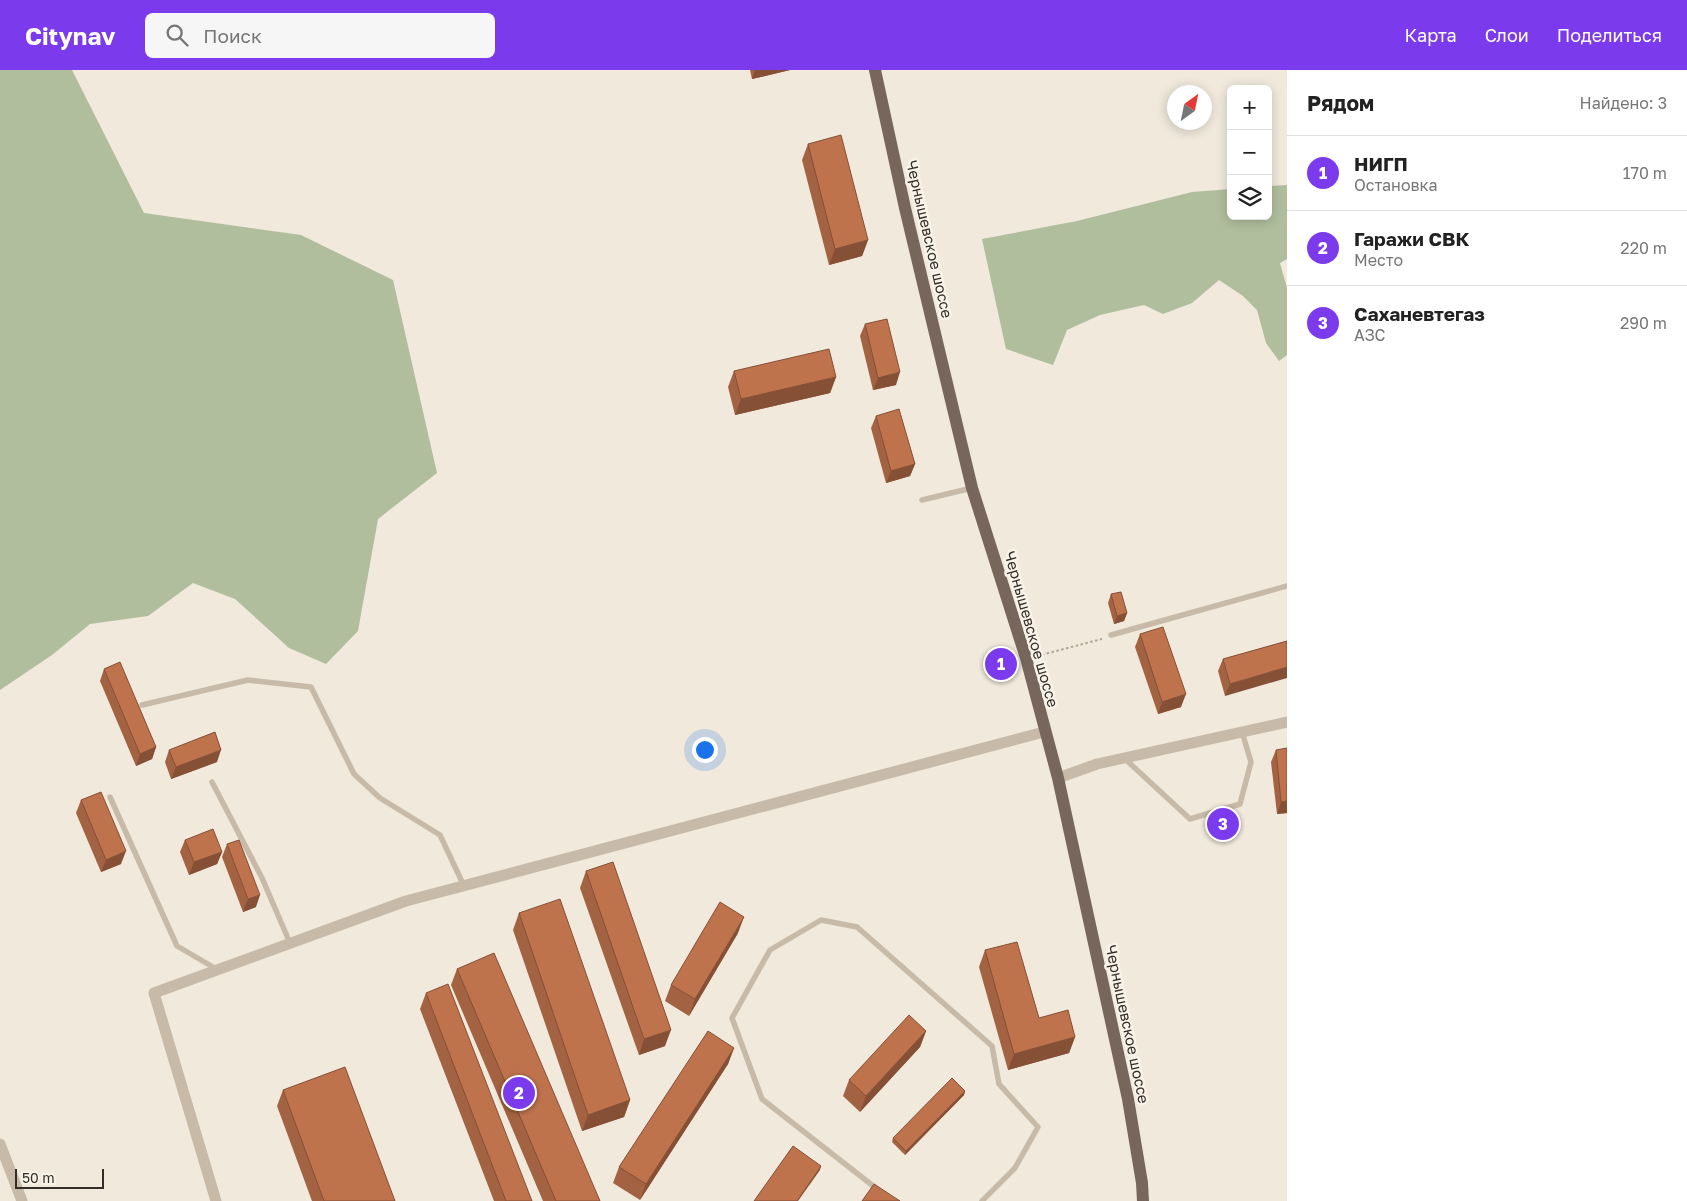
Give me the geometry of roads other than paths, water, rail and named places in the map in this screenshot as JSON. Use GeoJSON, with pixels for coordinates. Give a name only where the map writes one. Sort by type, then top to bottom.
{"type":"FeatureCollection","features":[{"type":"Feature","properties":{"kind":"main road","name":"Чернышевское шоссе"},"geometry":{"type":"LineString","coordinates":[[875,70],[905,208],[972,488],[1026,658],[1044,732],[1058,778],[1128,1099],[1142,1183],[1143,1201]]}},
{"type":"Feature","properties":{"kind":"street"},"geometry":{"type":"LineString","coordinates":[[1058,778],[1097,764],[1287,722]]}},
{"type":"Feature","properties":{"kind":"street"},"geometry":{"type":"LineString","coordinates":[[216,1201],[154,993],[406,901],[1044,732]]}},
{"type":"Feature","properties":{"kind":"street"},"geometry":{"type":"LineString","coordinates":[[0,1144],[22,1201]]}},
{"type":"Feature","properties":{"kind":"lane"},"geometry":{"type":"LineString","coordinates":[[922,500],[972,488]]}},
{"type":"Feature","properties":{"kind":"lane"},"geometry":{"type":"LineString","coordinates":[[1111,635],[1287,586]]}},
{"type":"Feature","properties":{"kind":"lane"},"geometry":{"type":"LineString","coordinates":[[142,705],[248,680],[311,688],[354,774],[380,798],[440,835],[464,886]]}},
{"type":"Feature","properties":{"kind":"lane"},"geometry":{"type":"LineString","coordinates":[[1124,758],[1190,819],[1240,804],[1251,762],[1242,732]]}},
{"type":"Feature","properties":{"kind":"lane"},"geometry":{"type":"LineString","coordinates":[[212,782],[262,878],[290,943]]}},
{"type":"Feature","properties":{"kind":"lane"},"geometry":{"type":"LineString","coordinates":[[110,797],[177,946],[218,970]]}},
{"type":"Feature","properties":{"kind":"lane"},"geometry":{"type":"LineString","coordinates":[[884,1195],[762,1099],[732,1018],[770,950],[820,920],[857,927],[992,1046],[999,1084],[1038,1127],[1015,1168],[982,1201]]}},
{"type":"Feature","properties":{"kind":"place","name":"НИГП"},"geometry":{"type":"Point","coordinates":[1001,664]}},
{"type":"Feature","properties":{"kind":"place","name":"Саханевтегаз"},"geometry":{"type":"Point","coordinates":[1223,824]}},
{"type":"Feature","properties":{"kind":"place","name":"Гаражи СВК"},"geometry":{"type":"Point","coordinates":[519,1093]}}]}
